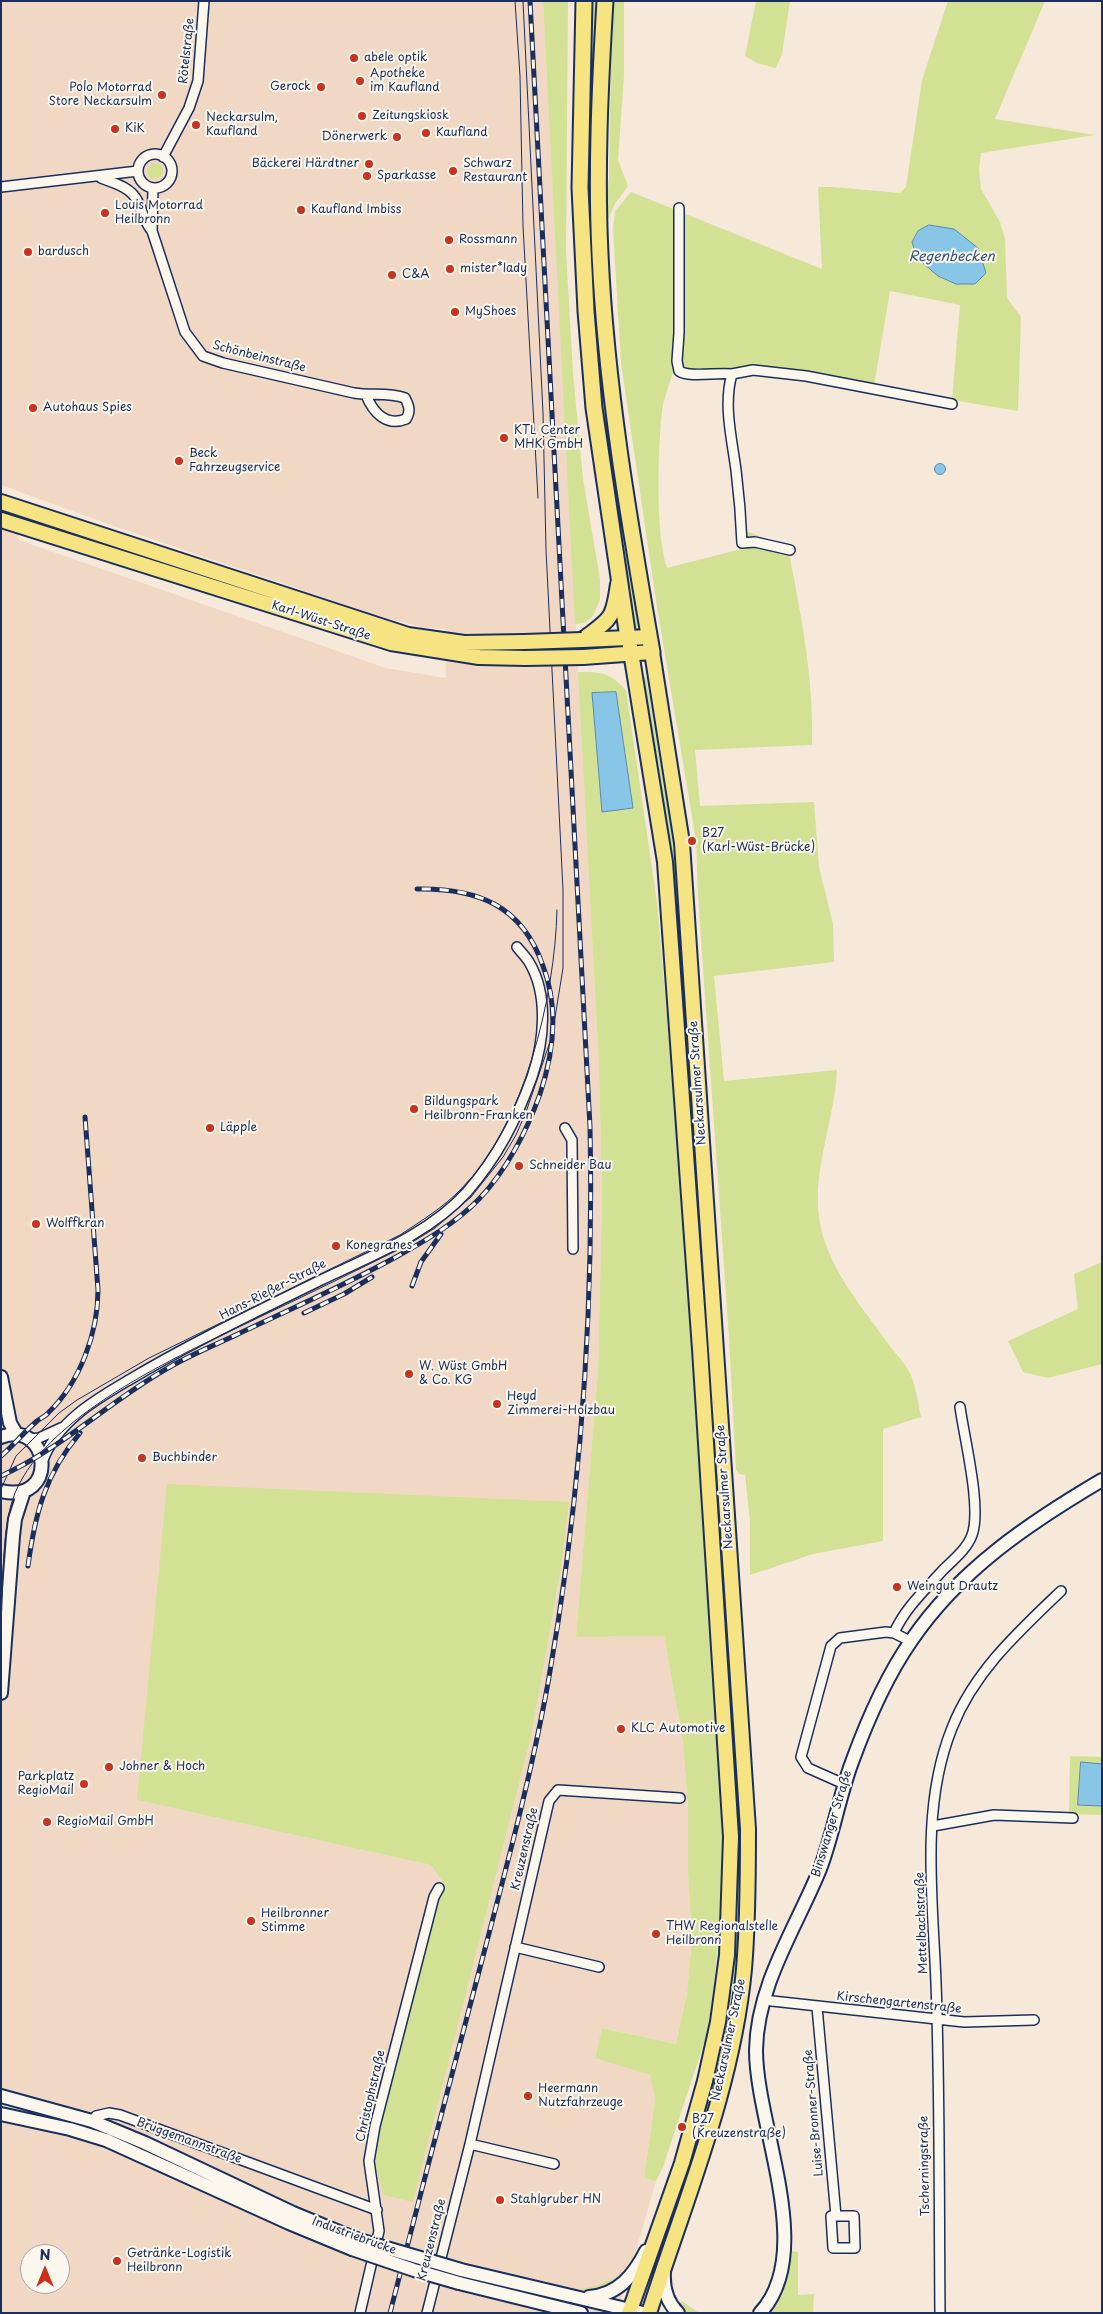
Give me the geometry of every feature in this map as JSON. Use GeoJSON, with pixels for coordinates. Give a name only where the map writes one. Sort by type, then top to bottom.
{"type":"FeatureCollection","features":[{"type":"Feature","properties":{"kind":"highway"},"geometry":{"type":"LineString","coordinates":[[584,1],[580,188],[586,311],[594,408],[618,581],[628,638]]}},
{"type":"Feature","properties":{"kind":"highway"},"geometry":{"type":"LineString","coordinates":[[605,1],[602,50],[600,255],[616,434],[651,644]]}},
{"type":"Feature","properties":{"kind":"highway"},"geometry":{"type":"LineString","coordinates":[[602,50],[609,1]]}},
{"type":"Feature","properties":{"kind":"main road"},"geometry":{"type":"LineString","coordinates":[[1,494],[60,520]]}},
{"type":"Feature","properties":{"kind":"main road","name":"Karl-Wüst-Straße"},"geometry":{"type":"LineString","coordinates":[[1,502],[408,635],[464,643],[628,638],[651,644]]}},
{"type":"Feature","properties":{"kind":"main road","name":"Karl-Wüst-Straße"},"geometry":{"type":"LineString","coordinates":[[1,520],[391,643],[479,657],[525,658],[631,654],[651,644]]}},
{"type":"Feature","properties":{"kind":"main road"},"geometry":{"type":"LineString","coordinates":[[582,640],[609,620],[616,601],[618,581]]}},
{"type":"Feature","properties":{"kind":"main road","name":"Neckarsulmer Straße"},"geometry":{"type":"LineString","coordinates":[[628,638],[665,862],[700,1349],[731,1836],[728,1955],[718,2022],[706,2081],[682,2163],[657,2231],[634,2311]]}},
{"type":"Feature","properties":{"kind":"main road","name":"Neckarsulmer Straße"},"geometry":{"type":"LineString","coordinates":[[649,2313],[700,2159],[722,2084],[744,1969],[748,1914],[748,1829],[683,852],[651,644]]}},
{"type":"Feature","properties":{"kind":"main road"},"geometry":{"type":"LineString","coordinates":[[1,1377],[10,1423],[17,1435]]}},
{"type":"Feature","properties":{"kind":"main road"},"geometry":{"type":"LineString","coordinates":[[1,1437],[17,1435],[29,1439],[37,1446],[42,1460],[39,1478],[30,1488],[16,1493],[1,1491]]}},
{"type":"Feature","properties":{"kind":"main road","name":"Binswanger Straße"},"geometry":{"type":"LineString","coordinates":[[760,2313],[770,2300],[783,2268],[785,2238],[757,2069],[757,2031],[763,2000],[776,1966],[821,1864],[844,1784],[878,1702],[910,1641],[944,1599],[962,1579],[991,1555],[1056,1507],[1102,1480]]}},
{"type":"Feature","properties":{"kind":"main road"},"geometry":{"type":"LineString","coordinates":[[1,1693],[13,1536],[15,1519],[24,1491]]}},
{"type":"Feature","properties":{"kind":"main road"},"geometry":{"type":"LineString","coordinates":[[1,2096],[92,2121]]}},
{"type":"Feature","properties":{"kind":"main road","name":"Industriebrücke"},"geometry":{"type":"LineString","coordinates":[[1,2114],[70,2129],[137,2153],[273,2216],[354,2244]]}},
{"type":"Feature","properties":{"kind":"main road","name":"Industriebrücke"},"geometry":{"type":"LineString","coordinates":[[92,2121],[145,2143],[354,2244],[414,2270],[581,2297],[634,2311]]}},
{"type":"Feature","properties":{"kind":"main road"},"geometry":{"type":"LineString","coordinates":[[581,2297],[609,2292],[630,2277],[657,2231]]}},
{"type":"Feature","properties":{"kind":"main road"},"geometry":{"type":"LineString","coordinates":[[665,2262],[665,2288],[671,2306],[678,2313]]}},
{"type":"Feature","properties":{"kind":"main road","name":"Industriebrücke"},"geometry":{"type":"LineString","coordinates":[[460,2276],[536,2301],[581,2313]]}},
{"type":"Feature","properties":{"kind":"main road"},"geometry":{"type":"LineString","coordinates":[[536,2301],[564,2313]]}},
{"type":"Feature","properties":{"kind":"street","name":"Rötelstraße"},"geometry":{"type":"LineString","coordinates":[[163,156],[189,108],[198,81],[204,1]]}},
{"type":"Feature","properties":{"kind":"street"},"geometry":{"type":"LineString","coordinates":[[148,155],[163,156],[170,166],[170,178],[163,186],[153,188],[141,180],[138,171],[141,162],[148,155]]}},
{"type":"Feature","properties":{"kind":"street"},"geometry":{"type":"LineString","coordinates":[[1,188],[138,171]]}},
{"type":"Feature","properties":{"kind":"street"},"geometry":{"type":"LineString","coordinates":[[98,177],[132,192],[138,201],[143,220],[152,232]]}},
{"type":"Feature","properties":{"kind":"street","name":"Schönbeinstraße"},"geometry":{"type":"LineString","coordinates":[[153,188],[152,232],[184,332],[204,356],[223,363],[366,395],[393,394],[405,398],[410,413],[406,419],[400,422],[383,418],[372,410],[366,395]]}},
{"type":"Feature","properties":{"kind":"street"},"geometry":{"type":"LineString","coordinates":[[679,208],[679,334],[677,361],[679,371],[684,374],[710,372],[732,374],[753,370],[806,376],[952,404]]}},
{"type":"Feature","properties":{"kind":"street"},"geometry":{"type":"LineString","coordinates":[[732,374],[729,385],[728,413],[740,502],[742,543],[755,542],[790,550]]}},
{"type":"Feature","properties":{"kind":"street","name":"Hans-Rießer-Straße"},"geometry":{"type":"LineString","coordinates":[[42,1460],[63,1427],[82,1409],[152,1366],[271,1305],[403,1241],[429,1224],[466,1193],[498,1154],[520,1109],[540,1051],[542,1029],[537,982],[529,962],[517,947]]}},
{"type":"Feature","properties":{"kind":"street"},"geometry":{"type":"LineString","coordinates":[[566,1128],[572,1140],[573,1249]]}},
{"type":"Feature","properties":{"kind":"street"},"geometry":{"type":"LineString","coordinates":[[894,1633],[907,1610],[968,1542],[974,1529],[976,1509],[960,1407]]}},
{"type":"Feature","properties":{"kind":"street","name":"Hans-Rießer-Straße"},"geometry":{"type":"LineString","coordinates":[[29,1439],[39,1438],[63,1427]]}},
{"type":"Feature","properties":{"kind":"street","name":"Mettelbachstraße"},"geometry":{"type":"LineString","coordinates":[[936,2019],[933,1826],[938,1772],[944,1748],[956,1718],[970,1692],[1001,1649],[1061,1592]]}},
{"type":"Feature","properties":{"kind":"street"},"geometry":{"type":"LineString","coordinates":[[844,1784],[808,1768],[801,1757],[831,1646],[840,1638],[886,1632],[894,1633],[910,1641]]}},
{"type":"Feature","properties":{"kind":"street","name":"Kreuzenstraße"},"geometry":{"type":"LineString","coordinates":[[427,2313],[470,2144],[549,1802],[558,1790],[680,1798]]}},
{"type":"Feature","properties":{"kind":"street"},"geometry":{"type":"LineString","coordinates":[[933,1826],[994,1815],[1073,1818]]}},
{"type":"Feature","properties":{"kind":"street","name":"Christophstraße"},"geometry":{"type":"LineString","coordinates":[[360,2313],[379,2231],[369,2161],[375,2126],[434,1897],[439,1888]]}},
{"type":"Feature","properties":{"kind":"street"},"geometry":{"type":"LineString","coordinates":[[515,1947],[598,1967]]}},
{"type":"Feature","properties":{"kind":"street","name":"Kirschengartenstraße"},"geometry":{"type":"LineString","coordinates":[[763,2000],[936,2019],[985,2022],[1034,2020]]}},
{"type":"Feature","properties":{"kind":"street","name":"Luise-Bronner-Straße"},"geometry":{"type":"LineString","coordinates":[[817,2007],[836,2216]]}},
{"type":"Feature","properties":{"kind":"street","name":"Tscherningstraße"},"geometry":{"type":"LineString","coordinates":[[936,2019],[940,2313]]}},
{"type":"Feature","properties":{"kind":"street","name":"Brüggemannstraße"},"geometry":{"type":"LineString","coordinates":[[92,2121],[101,2114],[120,2115],[376,2210]]}},
{"type":"Feature","properties":{"kind":"street"},"geometry":{"type":"LineString","coordinates":[[470,2144],[554,2164]]}},
{"type":"Feature","properties":{"kind":"shaded area"},"geometry":{"type":"Polygon","coordinates":[[[1,1],[543,1],[599,1067],[602,1199],[598,1371],[576,1637],[664,1636],[683,1742],[688,1809],[688,1873],[692,1937],[687,1993],[676,2044],[603,2028],[595,2057],[650,2075],[655,2100],[644,2178],[656,2181],[618,2313],[1,2313],[1,512],[15,515],[19,540],[386,668],[446,678],[445,629],[421,627],[373,614],[111,525],[1,485],[1,1]],[[561,1568],[138,1800],[431,1865],[446,1887],[413,2202],[531,1737],[561,1568]]]}},
{"type":"Feature","properties":{"kind":"green space"},"geometry":{"type":"Polygon","coordinates":[[[543,1],[568,1],[566,251],[573,373],[583,479],[600,579],[600,600],[592,617],[584,623],[575,624],[543,1]]]}},
{"type":"Feature","properties":{"kind":"green space"},"geometry":{"type":"Polygon","coordinates":[[[592,1],[597,1],[592,155],[639,616],[637,631],[634,632],[609,471],[595,336],[588,169],[589,57],[592,1]]]}},
{"type":"Feature","properties":{"kind":"green space"},"geometry":{"type":"Polygon","coordinates":[[[614,1],[624,1],[624,76],[618,160],[628,186],[615,204],[608,220],[608,251],[621,433],[607,270],[606,208],[609,177],[614,1]]]}},
{"type":"Feature","properties":{"kind":"green space"},"geometry":{"type":"Polygon","coordinates":[[[756,1],[790,1],[782,54],[776,68],[757,63],[745,56],[756,1]]]}},
{"type":"Feature","properties":{"kind":"green space"},"geometry":{"type":"Polygon","coordinates":[[[948,1],[1045,1],[995,119],[1095,135],[981,153],[979,170],[981,189],[1000,222],[1005,239],[1007,298],[1021,317],[1018,411],[952,400],[960,305],[890,291],[874,386],[735,370],[701,370],[675,366],[662,411],[658,491],[663,553],[667,568],[741,549],[740,533],[749,532],[769,540],[787,543],[801,618],[811,694],[812,745],[695,750],[700,806],[814,802],[819,867],[833,924],[834,962],[714,976],[724,1081],[837,1070],[832,1109],[820,1168],[818,1208],[821,1228],[832,1259],[848,1288],[910,1373],[921,1417],[883,1429],[883,1541],[813,1554],[750,1575],[750,1522],[745,1475],[739,1474],[736,1469],[729,1338],[698,896],[696,840],[657,607],[621,363],[613,229],[615,211],[631,192],[822,269],[818,187],[900,193],[906,187],[922,80],[948,1]]]}},
{"type":"Feature","properties":{"kind":"green space"},"geometry":{"type":"Polygon","coordinates":[[[152,163],[158,163],[163,168],[161,177],[152,179],[147,174],[147,168],[152,163]]]}},
{"type":"Feature","properties":{"kind":"green space"},"geometry":{"type":"Polygon","coordinates":[[[578,672],[604,674],[615,680],[626,690],[657,902],[679,1154],[724,1853],[723,1902],[706,2037],[663,2167],[656,2181],[644,2178],[655,2100],[650,2075],[595,2058],[602,2028],[676,2044],[687,1993],[692,1937],[688,1873],[688,1809],[683,1742],[664,1636],[576,1637],[598,1371],[602,1199],[599,1067],[578,672]]]}},
{"type":"Feature","properties":{"kind":"green space"},"geometry":{"type":"Polygon","coordinates":[[[642,677],[646,677],[679,879],[742,1822],[738,1955],[722,2056],[689,2177],[649,2296],[645,2295],[688,2166],[732,1970],[738,1872],[734,1755],[677,934],[669,862],[642,677]]]}},
{"type":"Feature","properties":{"kind":"green space"},"geometry":{"type":"Polygon","coordinates":[[[691,880],[743,1629],[753,1801],[754,1876],[691,880]]]}},
{"type":"Feature","properties":{"kind":"green space"},"geometry":{"type":"Polygon","coordinates":[[[1102,1262],[1102,1364],[1048,1378],[1023,1372],[1008,1341],[1078,1309],[1074,1274],[1102,1262]]]}},
{"type":"Feature","properties":{"kind":"green space"},"geometry":{"type":"Polygon","coordinates":[[[167,1484],[569,1502],[561,1568],[531,1737],[413,2202],[384,2195],[373,2161],[379,2128],[437,1899],[446,1887],[431,1865],[137,1800],[167,1484]]]}},
{"type":"Feature","properties":{"kind":"green space"},"geometry":{"type":"Polygon","coordinates":[[[1070,1756],[1102,1757],[1102,1764],[1081,1763],[1079,1805],[1102,1806],[1102,1815],[1069,1814],[1070,1756]]]}},
{"type":"Feature","properties":{"kind":"green space"},"geometry":{"type":"Polygon","coordinates":[[[789,2251],[798,2252],[798,2295],[814,2294],[813,2313],[768,2313],[783,2284],[789,2251]]]}},
{"type":"Feature","properties":{"kind":"green space"},"geometry":{"type":"Polygon","coordinates":[[[611,2279],[614,2285],[594,2292],[580,2289],[599,2285],[611,2279]]]}},
{"type":"Feature","properties":{"kind":"green space"},"geometry":{"type":"Polygon","coordinates":[[[682,2301],[699,2313],[686,2313],[677,2305],[682,2301]]]}},
{"type":"Feature","properties":{"kind":"water","name":"Regenbecken"},"geometry":{"type":"Polygon","coordinates":[[[929,225],[954,229],[978,248],[986,273],[975,284],[956,284],[938,276],[917,258],[912,242],[918,231],[929,225]]]}},
{"type":"Feature","properties":{"kind":"water"},"geometry":{"type":"Polygon","coordinates":[[[940,463],[946,469],[940,475],[934,469],[940,463]]]}},
{"type":"Feature","properties":{"kind":"water"},"geometry":{"type":"Polygon","coordinates":[[[616,692],[633,808],[602,812],[592,693],[616,692]]]}},
{"type":"Feature","properties":{"kind":"water"},"geometry":{"type":"Polygon","coordinates":[[[1081,1762],[1102,1764],[1102,1806],[1078,1805],[1081,1762]]]}},
{"type":"Feature","properties":{"kind":"tram line"},"geometry":{"type":"LineString","coordinates":[[515,1],[520,76],[523,226],[538,498]]}},
{"type":"Feature","properties":{"kind":"tram line"},"geometry":{"type":"LineString","coordinates":[[1,1621],[7,1522],[15,1493],[32,1463],[58,1436],[89,1410],[124,1387],[199,1346],[406,1246],[435,1228],[471,1197],[503,1157],[516,1135],[526,1112],[552,1036],[563,968],[563,890],[546,550],[543,413],[523,1]]}},
{"type":"Feature","properties":{"kind":"tram line"},"geometry":{"type":"LineString","coordinates":[[1,1489],[16,1456],[59,1413],[77,1400],[149,1358],[400,1235],[440,1208],[461,1189],[483,1163],[502,1131],[519,1096],[532,1059],[550,982],[557,910]]}},
{"type":"Feature","properties":{"kind":"railway"},"geometry":{"type":"LineString","coordinates":[[390,2313],[509,1857],[541,1718],[569,1544],[583,1406],[590,1267],[590,1127],[530,1]]}},
{"type":"Feature","properties":{"kind":"railway"},"geometry":{"type":"LineString","coordinates":[[1,1476],[44,1452],[176,1363],[357,1277],[429,1238],[470,1208],[498,1176],[522,1136],[535,1108],[545,1078],[553,1030],[553,1014],[548,982],[534,945],[523,928],[495,904],[459,892],[417,889]]}},
{"type":"Feature","properties":{"kind":"railway"},"geometry":{"type":"LineString","coordinates":[[1,1456],[60,1400],[78,1372],[91,1340],[95,1323],[98,1290],[85,1117]]}},
{"type":"Feature","properties":{"kind":"railway"},"geometry":{"type":"LineString","coordinates":[[412,1286],[421,1262],[441,1234]]}},
{"type":"Feature","properties":{"kind":"railway"},"geometry":{"type":"LineString","coordinates":[[304,1313],[344,1294],[372,1277]]}},
{"type":"Feature","properties":{"kind":"railway"},"geometry":{"type":"LineString","coordinates":[[28,1566],[38,1512],[50,1479],[68,1448],[80,1433]]}},
{"type":"Feature","properties":{"kind":"place","name":"abele optik"},"geometry":{"type":"Point","coordinates":[354,58]}},
{"type":"Feature","properties":{"kind":"place","name":"Apotheke im Kaufland"},"geometry":{"type":"Point","coordinates":[360,81]}},
{"type":"Feature","properties":{"kind":"place","name":"Gerock"},"geometry":{"type":"Point","coordinates":[321,87]}},
{"type":"Feature","properties":{"kind":"place","name":"Polo Motorrad Store Neckarsulm"},"geometry":{"type":"Point","coordinates":[162,95]}},
{"type":"Feature","properties":{"kind":"place","name":"Zeitungskiosk"},"geometry":{"type":"Point","coordinates":[362,116]}},
{"type":"Feature","properties":{"kind":"place","name":"Neckarsulm, Kaufland"},"geometry":{"type":"Point","coordinates":[196,125]}},
{"type":"Feature","properties":{"kind":"place","name":"KiK"},"geometry":{"type":"Point","coordinates":[115,129]}},
{"type":"Feature","properties":{"kind":"place","name":"Kaufland"},"geometry":{"type":"Point","coordinates":[426,133]}},
{"type":"Feature","properties":{"kind":"place","name":"Dönerwerk"},"geometry":{"type":"Point","coordinates":[397,137]}},
{"type":"Feature","properties":{"kind":"place","name":"Bäckerei Härdtner"},"geometry":{"type":"Point","coordinates":[369,164]}},
{"type":"Feature","properties":{"kind":"place","name":"Schwarz Restaurant"},"geometry":{"type":"Point","coordinates":[453,171]}},
{"type":"Feature","properties":{"kind":"place","name":"Sparkasse"},"geometry":{"type":"Point","coordinates":[367,176]}},
{"type":"Feature","properties":{"kind":"place","name":"Kaufland Imbiss"},"geometry":{"type":"Point","coordinates":[301,210]}},
{"type":"Feature","properties":{"kind":"place","name":"Louis Motorrad Heilbronn"},"geometry":{"type":"Point","coordinates":[105,213]}},
{"type":"Feature","properties":{"kind":"place","name":"Rossmann"},"geometry":{"type":"Point","coordinates":[449,240]}},
{"type":"Feature","properties":{"kind":"place","name":"bardusch"},"geometry":{"type":"Point","coordinates":[28,252]}},
{"type":"Feature","properties":{"kind":"place","name":"mister*lady"},"geometry":{"type":"Point","coordinates":[450,269]}},
{"type":"Feature","properties":{"kind":"place","name":"C&A"},"geometry":{"type":"Point","coordinates":[392,275]}},
{"type":"Feature","properties":{"kind":"place","name":"MyShoes"},"geometry":{"type":"Point","coordinates":[455,312]}},
{"type":"Feature","properties":{"kind":"place","name":"Autohaus Spies"},"geometry":{"type":"Point","coordinates":[33,408]}},
{"type":"Feature","properties":{"kind":"place","name":"KTL Center MHK GmbH"},"geometry":{"type":"Point","coordinates":[504,438]}},
{"type":"Feature","properties":{"kind":"place","name":"Beck Fahrzeugservice"},"geometry":{"type":"Point","coordinates":[179,461]}},
{"type":"Feature","properties":{"kind":"place","name":"B27 (Karl-Wüst-Brücke)"},"geometry":{"type":"Point","coordinates":[692,841]}},
{"type":"Feature","properties":{"kind":"place","name":"Bildungspark Heilbronn-Franken"},"geometry":{"type":"Point","coordinates":[414,1109]}},
{"type":"Feature","properties":{"kind":"place","name":"Läpple"},"geometry":{"type":"Point","coordinates":[210,1128]}},
{"type":"Feature","properties":{"kind":"place","name":"Schneider Bau"},"geometry":{"type":"Point","coordinates":[519,1166]}},
{"type":"Feature","properties":{"kind":"place","name":"Wolffkran"},"geometry":{"type":"Point","coordinates":[36,1224]}},
{"type":"Feature","properties":{"kind":"place","name":"Konegranes"},"geometry":{"type":"Point","coordinates":[336,1246]}},
{"type":"Feature","properties":{"kind":"place","name":"W. Wüst GmbH & Co. KG"},"geometry":{"type":"Point","coordinates":[409,1374]}},
{"type":"Feature","properties":{"kind":"place","name":"Heyd Zimmerei-Holzbau"},"geometry":{"type":"Point","coordinates":[497,1404]}},
{"type":"Feature","properties":{"kind":"place","name":"Buchbinder"},"geometry":{"type":"Point","coordinates":[142,1458]}},
{"type":"Feature","properties":{"kind":"place","name":"Weingut Drautz"},"geometry":{"type":"Point","coordinates":[897,1587]}},
{"type":"Feature","properties":{"kind":"place","name":"KLC Automotive"},"geometry":{"type":"Point","coordinates":[621,1729]}},
{"type":"Feature","properties":{"kind":"place","name":"Johner & Hoch"},"geometry":{"type":"Point","coordinates":[109,1767]}},
{"type":"Feature","properties":{"kind":"place","name":"Parkplatz RegioMail"},"geometry":{"type":"Point","coordinates":[84,1784]}},
{"type":"Feature","properties":{"kind":"place","name":"RegioMail GmbH"},"geometry":{"type":"Point","coordinates":[47,1822]}},
{"type":"Feature","properties":{"kind":"place","name":"Heilbronner Stimme"},"geometry":{"type":"Point","coordinates":[251,1921]}},
{"type":"Feature","properties":{"kind":"place","name":"THW Regionalstelle Heilbronn"},"geometry":{"type":"Point","coordinates":[656,1934]}},
{"type":"Feature","properties":{"kind":"place","name":"Heermann Nutzfahrzeuge"},"geometry":{"type":"Point","coordinates":[528,2096]}},
{"type":"Feature","properties":{"kind":"place","name":"B27 (Kreuzenstraße)"},"geometry":{"type":"Point","coordinates":[682,2127]}},
{"type":"Feature","properties":{"kind":"place","name":"Stahlgruber HN"},"geometry":{"type":"Point","coordinates":[500,2200]}},
{"type":"Feature","properties":{"kind":"place","name":"Getränke-Logistik Heilbronn"},"geometry":{"type":"Point","coordinates":[117,2261]}}]}
